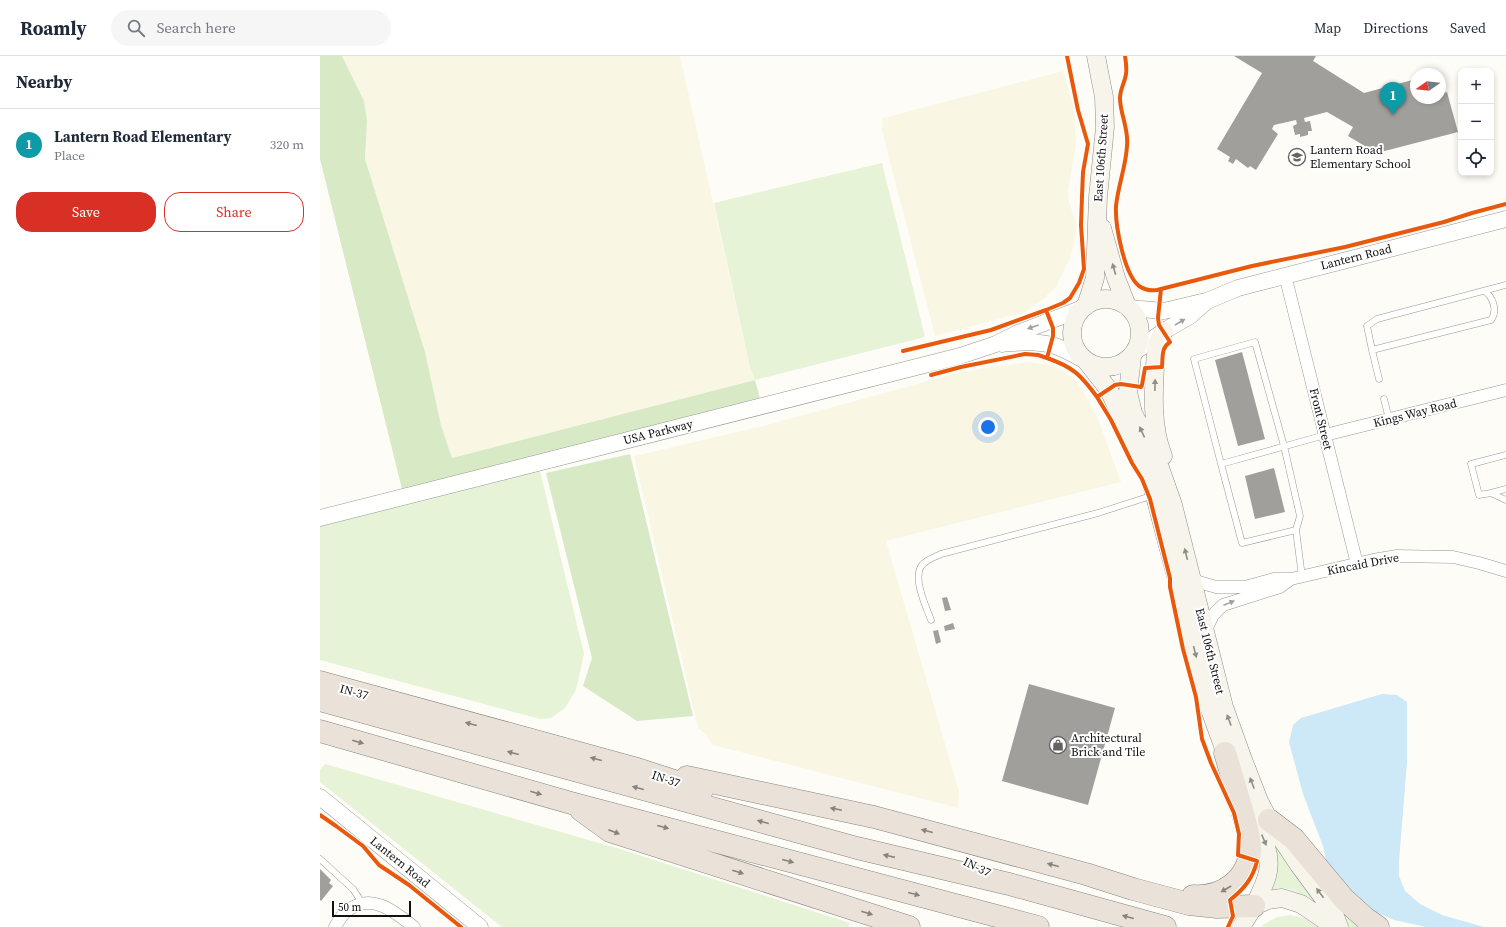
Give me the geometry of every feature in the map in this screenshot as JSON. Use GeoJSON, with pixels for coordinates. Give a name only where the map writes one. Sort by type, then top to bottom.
{"type":"FeatureCollection","features":[{"type":"Feature","properties":{"kind":"highway","name":"IN-37"},"geometry":{"type":"LineString","coordinates":[[320,682],[634,768],[704,791],[965,860],[1009,884]]}},
{"type":"Feature","properties":{"kind":"highway"},"geometry":{"type":"LineString","coordinates":[[320,700],[857,848],[1009,884],[1165,927]]}},
{"type":"Feature","properties":{"kind":"highway"},"geometry":{"type":"LineString","coordinates":[[320,731],[571,803],[1038,927]]}},
{"type":"Feature","properties":{"kind":"highway"},"geometry":{"type":"LineString","coordinates":[[1086,874],[1190,896],[1206,896],[1231,887],[1244,872],[1250,850],[1247,828],[1225,753]]}},
{"type":"Feature","properties":{"kind":"highway"},"geometry":{"type":"LineString","coordinates":[[634,768],[682,776],[874,817],[1086,874],[1133,889],[1189,904],[1217,907],[1254,905]]}},
{"type":"Feature","properties":{"kind":"highway"},"geometry":{"type":"LineString","coordinates":[[571,803],[610,831],[908,927]]}},
{"type":"Feature","properties":{"kind":"highway"},"geometry":{"type":"LineString","coordinates":[[1269,820],[1294,839],[1344,899],[1364,918],[1378,927]]}},
{"type":"Feature","properties":{"kind":"main road","name":"East 106th Street"},"geometry":{"type":"LineString","coordinates":[[1084,307],[1095,278],[1098,212],[1104,141],[1105,113],[1103,89],[1096,56]]}},
{"type":"Feature","properties":{"kind":"main road","name":"East 106th Street"},"geometry":{"type":"LineString","coordinates":[[1098,212],[1116,278],[1128,307]]}},
{"type":"Feature","properties":{"kind":"main road"},"geometry":{"type":"LineString","coordinates":[[1110,299],[1116,300],[1128,307],[1137,317],[1140,328],[1140,340],[1134,354],[1122,364],[1110,368],[1098,367],[1086,361],[1074,346],[1072,334],[1074,323],[1084,307],[1097,300],[1110,299]]}},
{"type":"Feature","properties":{"kind":"main road"},"geometry":{"type":"LineString","coordinates":[[1164,331],[1158,342],[1156,350],[1155,419],[1160,449],[1174,485],[1173,505]]}},
{"type":"Feature","properties":{"kind":"main road","name":"East 106th Street"},"geometry":{"type":"LineString","coordinates":[[1134,354],[1128,386],[1133,413],[1160,468],[1173,505],[1224,707],[1259,801],[1269,820],[1298,865],[1333,911],[1339,927]]}},
{"type":"Feature","properties":{"kind":"main road","name":"East 106th Street"},"geometry":{"type":"LineString","coordinates":[[1086,361],[1109,390],[1151,481],[1156,495],[1209,707],[1225,753],[1268,854],[1269,861],[1267,875],[1254,905],[1241,926]]}},
{"type":"Feature","properties":{"kind":"main road"},"geometry":{"type":"LineString","coordinates":[[1254,905],[1276,899],[1288,899],[1306,907],[1335,927]]}},
{"type":"Feature","properties":{"kind":"street","name":"Lantern Road"},"geometry":{"type":"LineString","coordinates":[[1128,307],[1164,311],[1207,301],[1238,288],[1285,275],[1506,219]]}},
{"type":"Feature","properties":{"kind":"street","name":"Front Street"},"geometry":{"type":"LineString","coordinates":[[1285,275],[1357,564]]}},
{"type":"Feature","properties":{"kind":"street","name":"Lantern Road"},"geometry":{"type":"LineString","coordinates":[[1134,354],[1164,331],[1190,316],[1207,301]]}},
{"type":"Feature","properties":{"kind":"street","name":"USA Parkway"},"geometry":{"type":"LineString","coordinates":[[320,518],[946,360],[996,344],[1018,333],[1084,307]]}},
{"type":"Feature","properties":{"kind":"street","name":"USA Parkway"},"geometry":{"type":"LineString","coordinates":[[996,344],[1032,342],[1044,343],[1058,347],[1086,361]]}},
{"type":"Feature","properties":{"kind":"street","name":"Kings Way Road"},"geometry":{"type":"LineString","coordinates":[[1325,435],[1506,390]]}},
{"type":"Feature","properties":{"kind":"street","name":"Kincaid Drive"},"geometry":{"type":"LineString","coordinates":[[1192,580],[1216,587],[1245,588],[1274,579],[1296,578],[1397,556],[1453,557],[1479,562],[1506,570]]}},
{"type":"Feature","properties":{"kind":"street","name":"Kincaid Drive"},"geometry":{"type":"LineString","coordinates":[[1205,632],[1213,615],[1223,605],[1280,588],[1296,578]]}},
{"type":"Feature","properties":{"kind":"street","name":"Lantern Road"},"geometry":{"type":"LineString","coordinates":[[320,797],[480,927]]}},
{"type":"Feature","properties":{"kind":"street"},"geometry":{"type":"LineString","coordinates":[[335,927],[345,913],[357,904],[362,903],[378,904],[400,916],[414,927]]}},
{"type":"Feature","properties":{"kind":"lane"},"geometry":{"type":"LineString","coordinates":[[1379,379],[1367,326],[1377,319],[1506,285]]}},
{"type":"Feature","properties":{"kind":"lane"},"geometry":{"type":"LineString","coordinates":[[1372,350],[1491,320],[1494,316],[1494,306],[1490,296],[1484,291]]}},
{"type":"Feature","properties":{"kind":"lane"},"geometry":{"type":"LineString","coordinates":[[1296,530],[1242,543],[1194,359],[1255,342],[1284,446],[1300,516],[1296,530],[1296,578]]}},
{"type":"Feature","properties":{"kind":"lane"},"geometry":{"type":"LineString","coordinates":[[1384,399],[1389,419]]}},
{"type":"Feature","properties":{"kind":"lane"},"geometry":{"type":"LineString","coordinates":[[1221,464],[1325,435]]}},
{"type":"Feature","properties":{"kind":"lane"},"geometry":{"type":"LineString","coordinates":[[1506,455],[1471,464],[1479,496],[1506,489]]}},
{"type":"Feature","properties":{"kind":"lane"},"geometry":{"type":"LineString","coordinates":[[1491,493],[1506,500]]}},
{"type":"Feature","properties":{"kind":"lane"},"geometry":{"type":"LineString","coordinates":[[931,620],[918,580],[921,566],[928,560],[941,554],[1098,513],[1156,495]]}},
{"type":"Feature","properties":{"kind":"lane"},"geometry":{"type":"LineString","coordinates":[[320,859],[353,889],[362,903]]}},
{"type":"Feature","properties":{"kind":"shaded area"},"geometry":{"type":"Polygon","coordinates":[[[342,56],[680,56],[750,367],[755,380],[452,458],[441,425],[425,352],[365,159],[367,121],[342,56]]]}},
{"type":"Feature","properties":{"kind":"shaded area"},"geometry":{"type":"Polygon","coordinates":[[[1063,71],[1074,108],[1076,144],[1068,191],[1069,202],[1077,225],[1071,256],[1056,287],[1042,300],[1025,312],[935,336],[882,130],[883,118],[1063,71]]]}},
{"type":"Feature","properties":{"kind":"shaded area"},"geometry":{"type":"Polygon","coordinates":[[[1029,362],[1051,365],[1073,377],[1083,390],[1098,419],[1121,482],[886,541],[959,792],[958,808],[713,745],[698,728],[634,456],[763,426],[965,371],[1029,362]]]}},
{"type":"Feature","properties":{"kind":"green space"},"geometry":{"type":"Polygon","coordinates":[[[320,56],[342,56],[364,101],[367,121],[365,159],[425,352],[441,425],[452,458],[755,380],[760,398],[402,489],[320,159],[320,56]]]}},
{"type":"Feature","properties":{"kind":"green space"},"geometry":{"type":"Polygon","coordinates":[[[882,163],[925,337],[755,380],[750,367],[714,203],[882,163]]]}},
{"type":"Feature","properties":{"kind":"green space"},"geometry":{"type":"Polygon","coordinates":[[[630,454],[693,716],[637,721],[583,686],[592,658],[546,473],[630,454]]]}},
{"type":"Feature","properties":{"kind":"green space"},"geometry":{"type":"Polygon","coordinates":[[[540,471],[584,654],[576,690],[565,708],[551,718],[540,719],[320,660],[320,526],[540,471]]]}},
{"type":"Feature","properties":{"kind":"green space"},"geometry":{"type":"Polygon","coordinates":[[[325,764],[620,849],[850,923],[848,927],[502,927],[320,782],[320,770],[325,764]]]}},
{"type":"Feature","properties":{"kind":"green space"},"geometry":{"type":"Polygon","coordinates":[[[1273,841],[1317,904],[1315,906],[1295,891],[1283,888],[1271,890],[1277,866],[1277,853],[1273,841]]]}},
{"type":"Feature","properties":{"kind":"green space"},"geometry":{"type":"Polygon","coordinates":[[[1306,860],[1364,927],[1348,927],[1344,915],[1306,860]]]}},
{"type":"Feature","properties":{"kind":"green space"},"geometry":{"type":"Polygon","coordinates":[[[1290,915],[1304,918],[1317,927],[1261,926],[1277,917],[1290,915]]]}},
{"type":"Feature","properties":{"kind":"water"},"geometry":{"type":"Polygon","coordinates":[[[1382,694],[1397,695],[1407,702],[1407,762],[1399,861],[1399,876],[1405,891],[1420,904],[1442,915],[1484,927],[1426,927],[1394,920],[1378,913],[1360,902],[1327,866],[1323,846],[1303,794],[1289,742],[1293,725],[1301,718],[1382,694]]]}},
{"type":"Feature","properties":{"kind":"building"},"geometry":{"type":"Polygon","coordinates":[[[1234,56],[1316,56],[1313,61],[1364,93],[1410,81],[1410,104],[1446,104],[1447,92],[1458,132],[1377,153],[1374,146],[1368,148],[1348,136],[1353,127],[1327,112],[1304,118],[1305,122],[1310,121],[1312,131],[1308,131],[1308,135],[1300,137],[1300,134],[1295,135],[1293,126],[1297,124],[1296,120],[1274,125],[1272,129],[1278,134],[1256,170],[1250,166],[1248,168],[1236,159],[1233,164],[1228,161],[1230,157],[1217,149],[1262,73],[1234,56]]]}},
{"type":"Feature","properties":{"kind":"building"},"geometry":{"type":"Polygon","coordinates":[[[1242,352],[1265,439],[1238,446],[1215,360],[1242,352]]]}},
{"type":"Feature","properties":{"kind":"building"},"geometry":{"type":"Polygon","coordinates":[[[1274,468],[1285,512],[1255,519],[1245,476],[1274,468]]]}},
{"type":"Feature","properties":{"kind":"building"},"geometry":{"type":"Polygon","coordinates":[[[947,597],[951,610],[945,611],[942,598],[947,597]]]}},
{"type":"Feature","properties":{"kind":"building"},"geometry":{"type":"Polygon","coordinates":[[[953,623],[955,629],[945,631],[944,626],[953,623]]]}},
{"type":"Feature","properties":{"kind":"building"},"geometry":{"type":"Polygon","coordinates":[[[938,630],[941,642],[936,644],[933,631],[938,630]]]}},
{"type":"Feature","properties":{"kind":"building","name":"Architectural Brick and Tile"},"geometry":{"type":"Polygon","coordinates":[[[1029,684],[1115,708],[1088,805],[1002,781],[1029,684]]]}},
{"type":"Feature","properties":{"kind":"building"},"geometry":{"type":"Polygon","coordinates":[[[320,869],[331,880],[329,883],[333,886],[321,901],[320,900],[320,869]]]}},
{"type":"Feature","properties":{"kind":"cycle path"},"geometry":{"type":"LineString","coordinates":[[1067,56],[1078,110],[1088,144],[1083,172],[1081,225],[1084,269],[1079,283],[1070,298],[1063,303],[1046,310],[1053,328],[1053,336],[1047,358],[1070,368],[1081,377],[1097,397],[1115,385],[1121,384],[1141,387],[1145,368],[1162,367],[1164,350],[1170,342],[1159,325],[1158,318],[1161,289]]}},
{"type":"Feature","properties":{"kind":"cycle path"},"geometry":{"type":"LineString","coordinates":[[1125,56],[1126,72],[1121,92],[1120,104],[1127,134],[1127,146],[1117,198],[1116,214],[1119,236],[1129,271],[1139,286],[1144,288],[1157,290],[1252,266],[1345,247],[1444,222],[1506,204]]}},
{"type":"Feature","properties":{"kind":"cycle path"},"geometry":{"type":"LineString","coordinates":[[903,351],[991,330],[1046,310]]}},
{"type":"Feature","properties":{"kind":"cycle path"},"geometry":{"type":"LineString","coordinates":[[931,375],[961,367],[1025,354],[1038,355],[1047,358]]}},
{"type":"Feature","properties":{"kind":"cycle path"},"geometry":{"type":"LineString","coordinates":[[1097,397],[1111,420],[1132,463],[1142,479],[1150,499],[1170,578],[1170,587],[1183,649],[1196,697],[1202,739],[1211,763],[1234,813],[1239,834],[1238,855],[1257,861],[1253,873],[1247,883],[1240,892],[1230,900],[1233,916],[1228,927]]}},
{"type":"Feature","properties":{"kind":"cycle path"},"geometry":{"type":"LineString","coordinates":[[320,815],[363,846],[379,865],[409,885],[461,927]]}},
{"type":"Feature","properties":{"kind":"place","name":"Lantern Road Elementary"},"geometry":{"type":"Point","coordinates":[1393,115]}},
{"type":"Feature","properties":{"kind":"place","name":"Lantern Road Elementary School"},"geometry":{"type":"Point","coordinates":[1297,157]}},
{"type":"Feature","properties":{"kind":"place","name":"Architectural Brick and Tile"},"geometry":{"type":"Point","coordinates":[1058,745]}}]}
